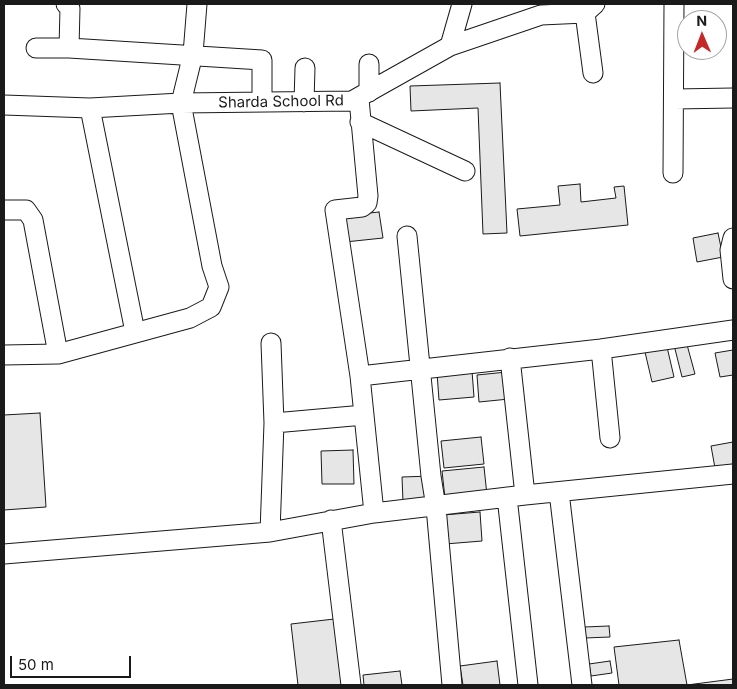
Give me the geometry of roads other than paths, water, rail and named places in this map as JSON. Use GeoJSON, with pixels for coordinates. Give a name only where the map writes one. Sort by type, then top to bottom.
{"type":"FeatureCollection","features":[{"type":"Feature","properties":{"kind":"street"},"geometry":{"type":"LineString","coordinates":[[66,4],[70,8],[69,48]]}},
{"type":"Feature","properties":{"kind":"street"},"geometry":{"type":"LineString","coordinates":[[4,355],[58,354],[190,318],[211,307],[219,287],[212,266],[181,103],[193,54],[196,4]]}},
{"type":"Feature","properties":{"kind":"street"},"geometry":{"type":"LineString","coordinates":[[450,46],[462,4]]}},
{"type":"Feature","properties":{"kind":"street"},"geometry":{"type":"LineString","coordinates":[[525,4],[541,15]]}},
{"type":"Feature","properties":{"kind":"street"},"geometry":{"type":"LineString","coordinates":[[673,173],[675,99],[674,4]]}},
{"type":"Feature","properties":{"kind":"street"},"geometry":{"type":"LineString","coordinates":[[590,8],[593,73]]}},
{"type":"Feature","properties":{"kind":"street","name":"Sharda School Rd"},"geometry":{"type":"LineString","coordinates":[[4,105],[90,108],[181,103],[352,101],[364,96],[450,46],[541,15],[590,8]]}},
{"type":"Feature","properties":{"kind":"street"},"geometry":{"type":"LineString","coordinates":[[36,48],[193,54],[262,60],[262,102]]}},
{"type":"Feature","properties":{"kind":"street"},"geometry":{"type":"LineString","coordinates":[[369,64],[360,122],[368,196],[367,203],[362,207],[335,210],[360,376],[374,513]]}},
{"type":"Feature","properties":{"kind":"street"},"geometry":{"type":"LineString","coordinates":[[304,102],[306,68]]}},
{"type":"Feature","properties":{"kind":"street"},"geometry":{"type":"LineString","coordinates":[[675,99],[733,98]]}},
{"type":"Feature","properties":{"kind":"street"},"geometry":{"type":"LineString","coordinates":[[90,108],[135,332]]}},
{"type":"Feature","properties":{"kind":"street"},"geometry":{"type":"LineString","coordinates":[[360,122],[465,171]]}},
{"type":"Feature","properties":{"kind":"street"},"geometry":{"type":"LineString","coordinates":[[4,210],[26,210],[34,220],[58,354]]}},
{"type":"Feature","properties":{"kind":"street"},"geometry":{"type":"LineString","coordinates":[[407,236],[422,369],[431,476],[436,507],[452,685]]}},
{"type":"Feature","properties":{"kind":"street"},"geometry":{"type":"LineString","coordinates":[[733,238],[730,250],[733,279]]}},
{"type":"Feature","properties":{"kind":"street"},"geometry":{"type":"LineString","coordinates":[[360,376],[601,349],[733,330]]}},
{"type":"Feature","properties":{"kind":"street"},"geometry":{"type":"LineString","coordinates":[[270,532],[274,423],[271,343]]}},
{"type":"Feature","properties":{"kind":"street"},"geometry":{"type":"LineString","coordinates":[[601,349],[610,438]]}},
{"type":"Feature","properties":{"kind":"street"},"geometry":{"type":"LineString","coordinates":[[510,358],[525,495]]}},
{"type":"Feature","properties":{"kind":"street"},"geometry":{"type":"LineString","coordinates":[[274,423],[364,415]]}},
{"type":"Feature","properties":{"kind":"street"},"geometry":{"type":"LineString","coordinates":[[4,554],[270,532],[374,513],[525,495],[733,474]]}},
{"type":"Feature","properties":{"kind":"street"},"geometry":{"type":"LineString","coordinates":[[559,492],[582,685]]}},
{"type":"Feature","properties":{"kind":"street"},"geometry":{"type":"LineString","coordinates":[[506,498],[528,685]]}},
{"type":"Feature","properties":{"kind":"street"},"geometry":{"type":"LineString","coordinates":[[331,520],[351,685]]}}]}
